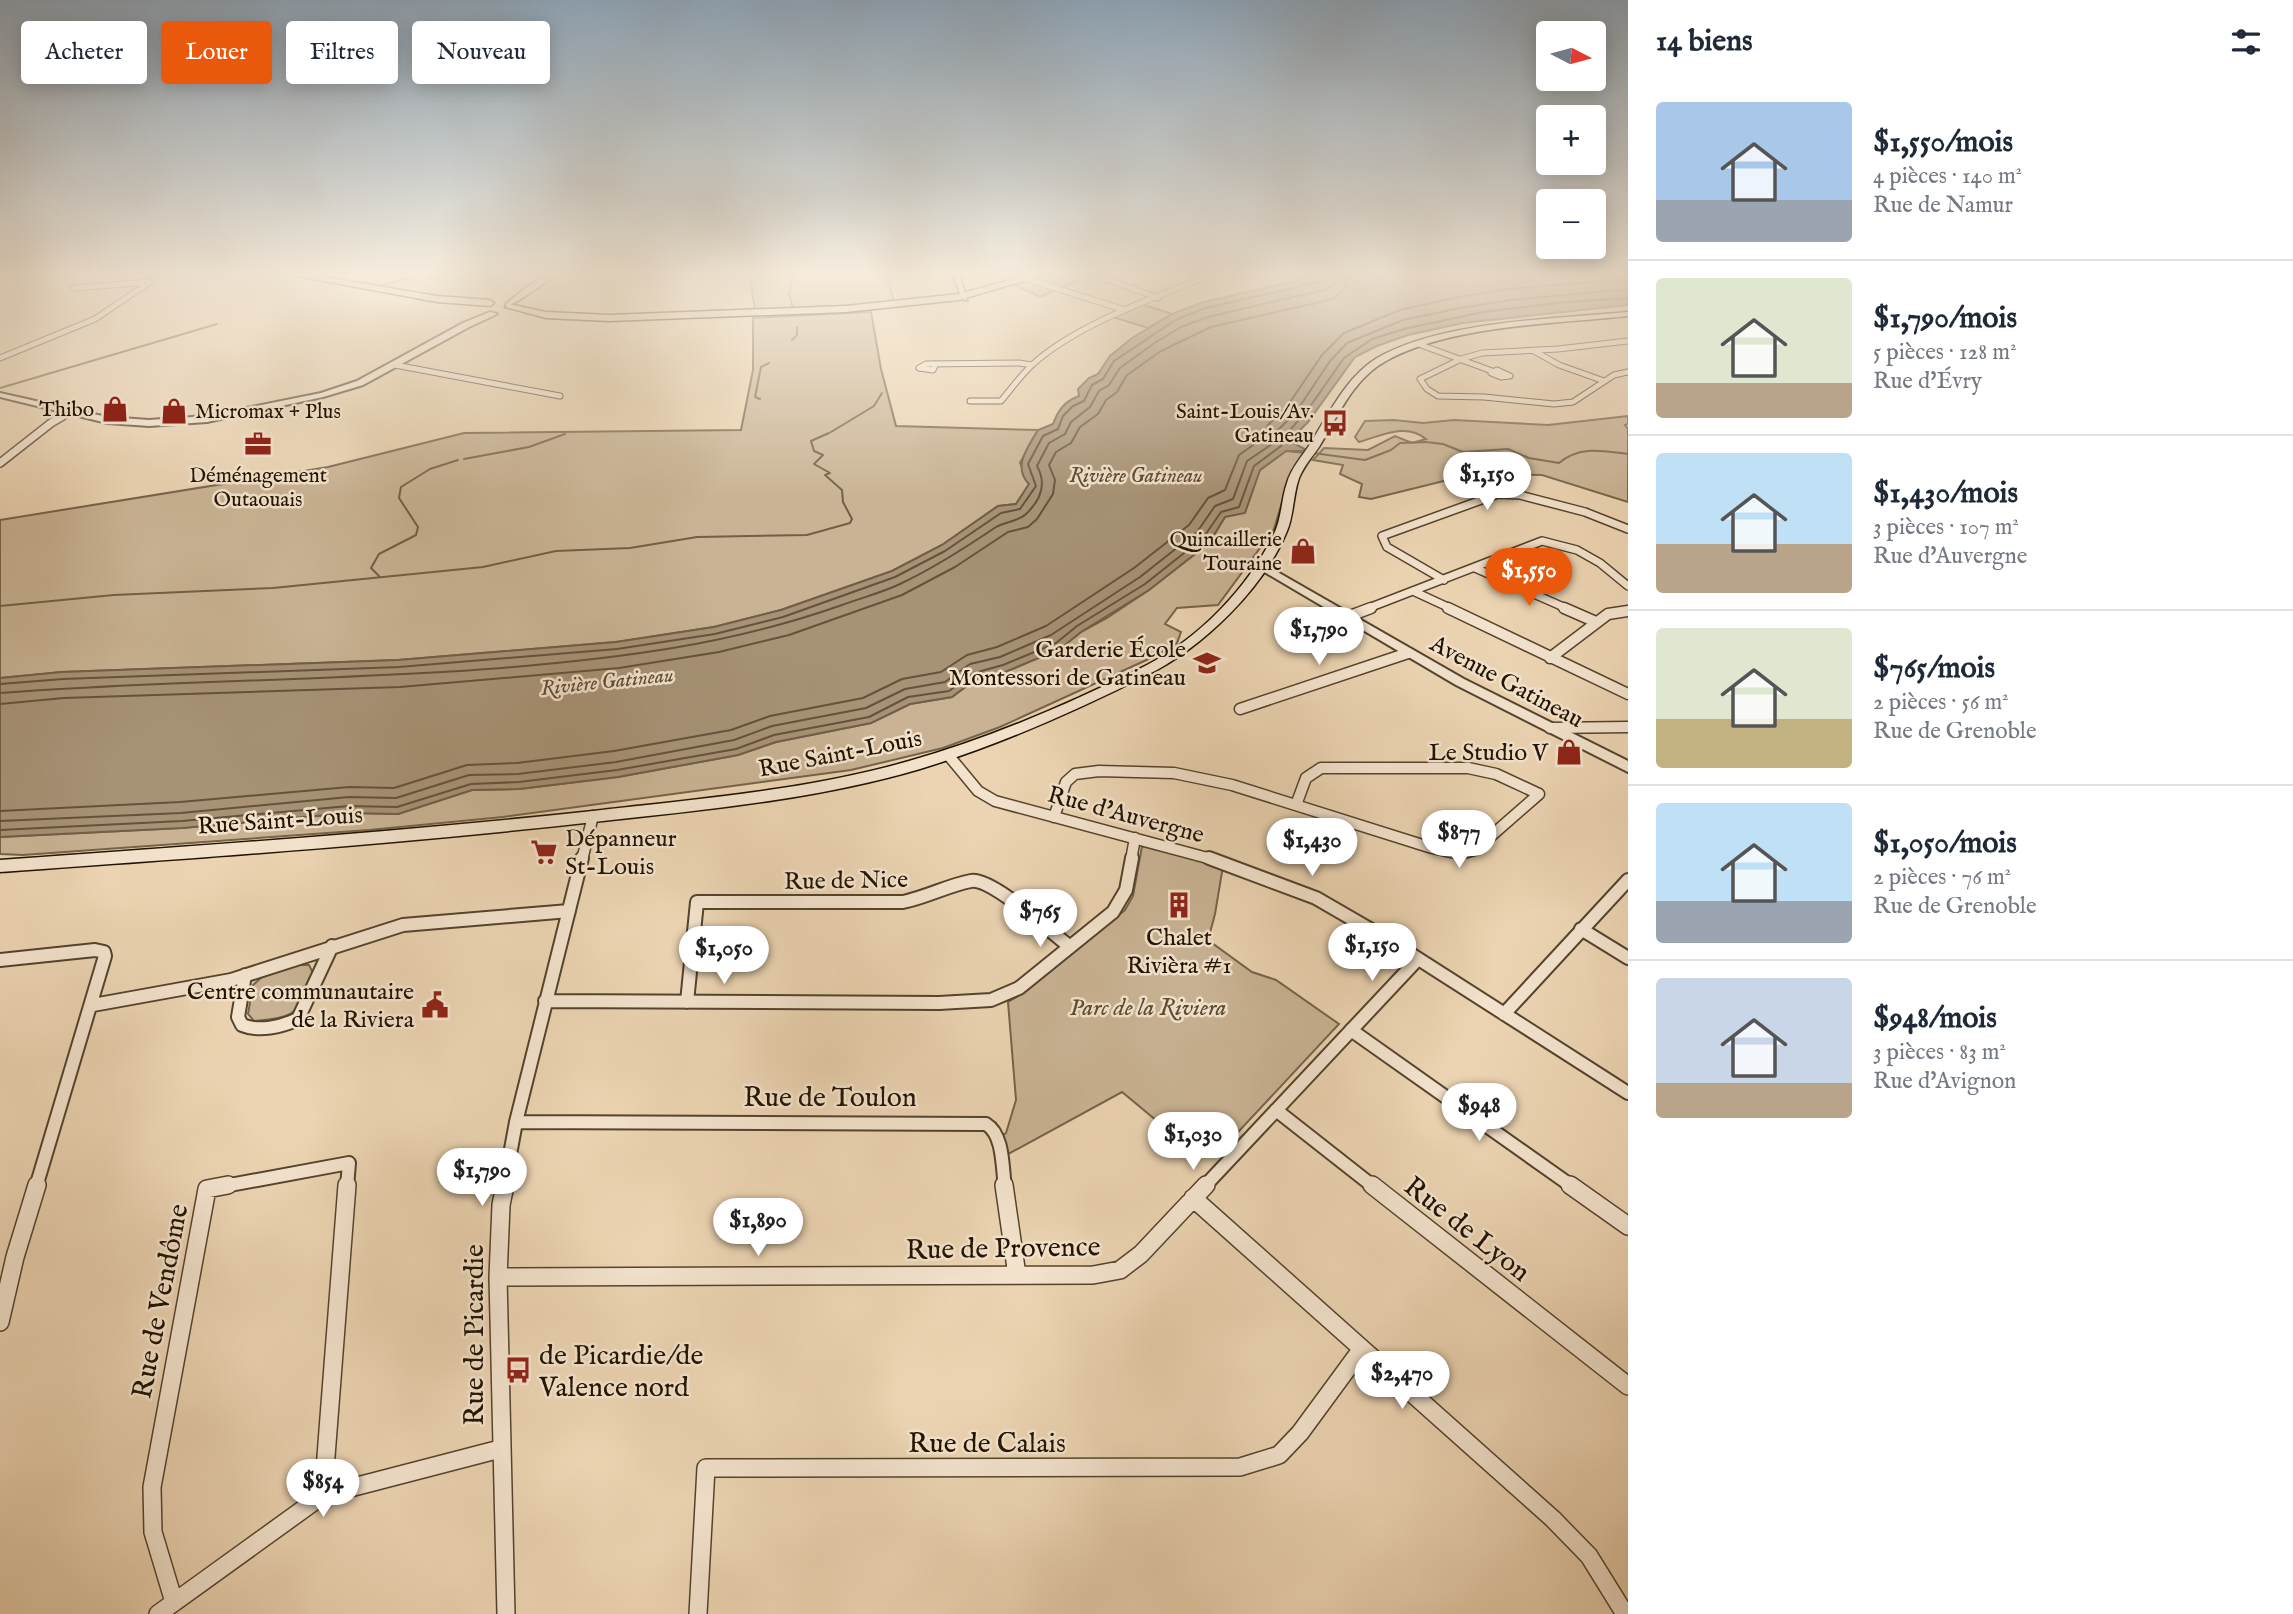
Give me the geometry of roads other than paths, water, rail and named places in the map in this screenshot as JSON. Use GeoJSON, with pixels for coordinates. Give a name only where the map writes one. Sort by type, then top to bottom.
{"type":"FeatureCollection","features":[{"type":"Feature","properties":{"kind":"main road","name":"Rue Saint-Louis"},"geometry":{"type":"LineString","coordinates":[[0,866],[452,832],[593,816],[850,781],[949,756],[1012,732],[1172,657],[1215,622],[1260,565],[1282,531],[1293,478],[1348,389],[1382,359],[1417,346]]}},
{"type":"Feature","properties":{"kind":"street"},"geometry":{"type":"LineString","coordinates":[[0,358],[30,346]]}},
{"type":"Feature","properties":{"kind":"street"},"geometry":{"type":"LineString","coordinates":[[0,395],[107,421],[136,423],[207,418],[332,393],[367,381],[428,346]]}},
{"type":"Feature","properties":{"kind":"street"},"geometry":{"type":"LineString","coordinates":[[970,401],[1001,401],[1032,365],[1056,346]]}},
{"type":"Feature","properties":{"kind":"street"},"geometry":{"type":"LineString","coordinates":[[1425,346],[1492,371]]}},
{"type":"Feature","properties":{"kind":"street"},"geometry":{"type":"LineString","coordinates":[[1582,346],[1496,350],[1461,359],[1422,377],[1420,383],[1433,394],[1443,397],[1483,397],[1554,404],[1573,402],[1614,375],[1628,372]]}},
{"type":"Feature","properties":{"kind":"street"},"geometry":{"type":"LineString","coordinates":[[1532,350],[1572,370],[1604,381]]}},
{"type":"Feature","properties":{"kind":"street"},"geometry":{"type":"LineString","coordinates":[[936,363],[1032,365]]}},
{"type":"Feature","properties":{"kind":"street"},"geometry":{"type":"LineString","coordinates":[[395,365],[560,396]]}},
{"type":"Feature","properties":{"kind":"street"},"geometry":{"type":"LineString","coordinates":[[0,463],[51,423],[72,412]]}},
{"type":"Feature","properties":{"kind":"street"},"geometry":{"type":"LineString","coordinates":[[1444,580],[1387,547],[1382,536],[1498,494],[1520,495],[1551,503],[1602,517],[1628,529]]}},
{"type":"Feature","properties":{"kind":"street"},"geometry":{"type":"LineString","coordinates":[[1347,617],[1538,542],[1547,541],[1576,551],[1610,570],[1628,586]]}},
{"type":"Feature","properties":{"kind":"street","name":"Avenue Gatineau"},"geometry":{"type":"LineString","coordinates":[[1260,565],[1408,653],[1628,767]]}},
{"type":"Feature","properties":{"kind":"street"},"geometry":{"type":"LineString","coordinates":[[1475,568],[1596,622]]}},
{"type":"Feature","properties":{"kind":"street"},"geometry":{"type":"LineString","coordinates":[[1413,591],[1628,694]]}},
{"type":"Feature","properties":{"kind":"street"},"geometry":{"type":"LineString","coordinates":[[1550,658],[1611,612],[1628,611]]}},
{"type":"Feature","properties":{"kind":"street"},"geometry":{"type":"LineString","coordinates":[[1240,709],[1408,653]]}},
{"type":"Feature","properties":{"kind":"street"},"geometry":{"type":"LineString","coordinates":[[1550,728],[1628,727]]}},
{"type":"Feature","properties":{"kind":"street","name":"Rue d'Auvergne"},"geometry":{"type":"LineString","coordinates":[[949,756],[983,796],[995,802],[1228,863],[1279,881],[1345,913],[1628,1093]]}},
{"type":"Feature","properties":{"kind":"street"},"geometry":{"type":"LineString","coordinates":[[1054,817],[1066,782],[1074,774],[1088,771],[1189,775],[1220,781],[1432,848],[1460,854],[1481,846],[1539,794],[1496,774],[1468,768],[1321,768],[1307,775],[1296,805]]}},
{"type":"Feature","properties":{"kind":"street","name":"Rue de Picardie"},"geometry":{"type":"LineString","coordinates":[[506,1614],[500,1449],[500,1205],[516,1122],[593,816]]}},
{"type":"Feature","properties":{"kind":"street"},"geometry":{"type":"LineString","coordinates":[[545,1001],[939,1003],[991,1000],[1019,988],[1119,905],[1126,890],[1135,838]]}},
{"type":"Feature","properties":{"kind":"street","name":"Rue de Nice"},"geometry":{"type":"LineString","coordinates":[[687,1002],[697,902],[903,902],[928,897],[979,880],[990,885],[1069,946]]}},
{"type":"Feature","properties":{"kind":"street"},"geometry":{"type":"LineString","coordinates":[[1504,1014],[1628,880]]}},
{"type":"Feature","properties":{"kind":"street"},"geometry":{"type":"LineString","coordinates":[[93,1005],[245,975],[403,925],[569,911]]}},
{"type":"Feature","properties":{"kind":"street"},"geometry":{"type":"LineString","coordinates":[[1581,929],[1628,958]]}},
{"type":"Feature","properties":{"kind":"street"},"geometry":{"type":"LineString","coordinates":[[245,975],[238,1017],[242,1025],[252,1028],[292,1023],[303,1013],[332,946]]}},
{"type":"Feature","properties":{"kind":"street"},"geometry":{"type":"LineString","coordinates":[[0,960],[95,950],[104,952],[93,1005],[15,1257],[0,1322]]}},
{"type":"Feature","properties":{"kind":"street","name":"Rue de Provence"},"geometry":{"type":"LineString","coordinates":[[498,1277],[1093,1275],[1120,1270],[1140,1254],[1194,1198],[1418,959]]}},
{"type":"Feature","properties":{"kind":"street"},"geometry":{"type":"LineString","coordinates":[[1351,1030],[1628,1226]]}},
{"type":"Feature","properties":{"kind":"street","name":"Rue de Lyon"},"geometry":{"type":"LineString","coordinates":[[1276,1110],[1628,1386]]}},
{"type":"Feature","properties":{"kind":"street","name":"Rue de Toulon"},"geometry":{"type":"LineString","coordinates":[[516,1122],[986,1124],[994,1129],[998,1139],[1017,1275]]}},
{"type":"Feature","properties":{"kind":"street","name":"Rue de Vendôme"},"geometry":{"type":"LineString","coordinates":[[174,1602],[153,1532],[152,1487],[207,1189],[349,1163],[323,1495]]}},
{"type":"Feature","properties":{"kind":"street"},"geometry":{"type":"LineString","coordinates":[[1194,1198],[1572,1538],[1605,1579],[1625,1614]]}},
{"type":"Feature","properties":{"kind":"street","name":"Rue de Calais"},"geometry":{"type":"LineString","coordinates":[[698,1614],[706,1468],[1240,1467],[1279,1455],[1300,1433],[1361,1350]]}},
{"type":"Feature","properties":{"kind":"street"},"geometry":{"type":"LineString","coordinates":[[158,1614],[323,1495],[500,1449]]}},
{"type":"Feature","properties":{"kind":"water","name":"Rivière Gatineau"},"geometry":{"type":"Polygon","coordinates":[[[1122,346],[1376,346],[1355,357],[1308,422],[1289,441],[1305,449],[1286,451],[1260,470],[1245,513],[1225,517],[1209,543],[1149,590],[1081,632],[1060,649],[1005,672],[976,679],[952,697],[910,704],[871,723],[776,742],[738,755],[618,777],[519,789],[472,790],[398,814],[350,813],[182,828],[0,837],[0,678],[62,672],[398,660],[616,642],[714,627],[781,610],[892,571],[942,545],[998,506],[1016,504],[1029,484],[1022,471],[1023,457],[1038,430],[1053,424],[1057,414],[1079,396],[1078,389],[1089,378],[1098,374],[1110,356],[1122,346]]]}},
{"type":"Feature","properties":{"kind":"waterway"},"geometry":{"type":"LineString","coordinates":[[0,388],[141,346]]}},
{"type":"Feature","properties":{"kind":"waterway"},"geometry":{"type":"LineString","coordinates":[[760,399],[755,397],[761,367],[769,363]]}},
{"type":"Feature","properties":{"kind":"waterway"},"geometry":{"type":"LineString","coordinates":[[831,432],[874,406],[882,393]]}},
{"type":"Feature","properties":{"kind":"waterway"},"geometry":{"type":"LineString","coordinates":[[0,606],[114,595],[273,588],[483,567],[556,551],[630,548],[697,537],[807,535],[850,523],[852,519],[843,502],[842,490],[825,475],[830,473],[814,464],[823,455],[814,451],[811,441],[829,433]]}},
{"type":"Feature","properties":{"kind":"waterway"},"geometry":{"type":"LineString","coordinates":[[464,459],[529,447],[565,434]]}},
{"type":"Feature","properties":{"kind":"waterway"},"geometry":{"type":"LineString","coordinates":[[1313,453],[1365,460],[1391,450],[1400,443],[1426,442],[1443,444],[1463,452],[1508,449],[1529,458],[1559,463],[1583,451],[1628,454]]}},
{"type":"Feature","properties":{"kind":"waterway"},"geometry":{"type":"LineString","coordinates":[[379,576],[371,568],[379,554],[416,535],[418,527],[399,498],[401,487],[430,469],[458,460]]}},
{"type":"Feature","properties":{"kind":"place","name":"Thibo"},"geometry":{"type":"Point","coordinates":[115,409]}},
{"type":"Feature","properties":{"kind":"place","name":"Micromax + Plus"},"geometry":{"type":"Point","coordinates":[174,411]}},
{"type":"Feature","properties":{"kind":"place","name":"Saint-Louis/Av. Gatineau"},"geometry":{"type":"Point","coordinates":[1335,423]}},
{"type":"Feature","properties":{"kind":"place","name":"Déménagement Outaouais"},"geometry":{"type":"Point","coordinates":[258,444]}},
{"type":"Feature","properties":{"kind":"place","name":"Quincaillerie Touraine"},"geometry":{"type":"Point","coordinates":[1303,551]}},
{"type":"Feature","properties":{"kind":"place","name":"Garderie École Montessori de Gatineau"},"geometry":{"type":"Point","coordinates":[1207,663]}},
{"type":"Feature","properties":{"kind":"place","name":"Le Studio V"},"geometry":{"type":"Point","coordinates":[1569,752]}},
{"type":"Feature","properties":{"kind":"place","name":"Dépanneur St-Louis"},"geometry":{"type":"Point","coordinates":[544,852]}},
{"type":"Feature","properties":{"kind":"place","name":"Chalet Rivièra #1"},"geometry":{"type":"Point","coordinates":[1179,905]}},
{"type":"Feature","properties":{"kind":"place","name":"Centre communautaire de la Riviera"},"geometry":{"type":"Point","coordinates":[435,1005]}},
{"type":"Feature","properties":{"kind":"place","name":"de Picardie/de Valence nord"},"geometry":{"type":"Point","coordinates":[518,1370]}},
{"type":"Feature","properties":{"kind":"park label","name":"Parc de la Riviera"},"geometry":{"type":"Point","coordinates":[1148,1007]}}]}
